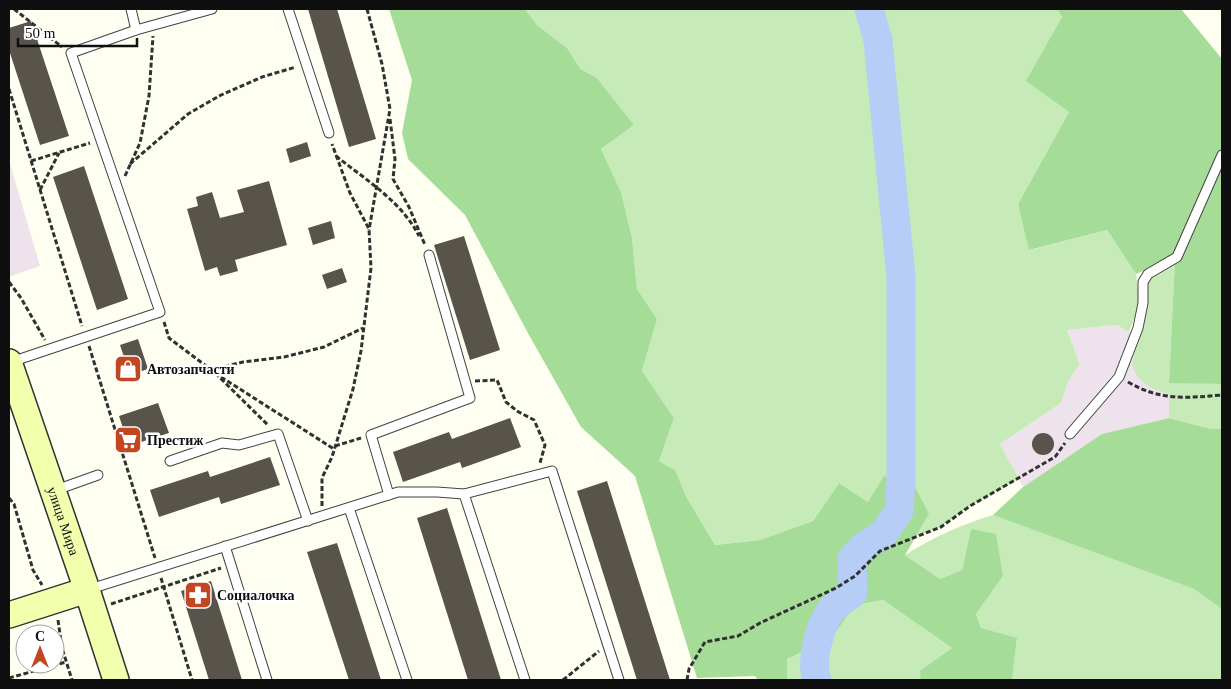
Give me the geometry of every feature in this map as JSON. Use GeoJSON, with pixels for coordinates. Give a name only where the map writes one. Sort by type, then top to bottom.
{"type":"FeatureCollection","features":[{"type":"Feature","properties":{"kind":"main road","name":"улица Мира"},"geometry":{"type":"LineString","coordinates":[[9,363],[116,680]]}},
{"type":"Feature","properties":{"kind":"main road"},"geometry":{"type":"LineString","coordinates":[[9,615],[51,601],[90,600]]}},
{"type":"Feature","properties":{"kind":"lane"},"geometry":{"type":"LineString","coordinates":[[131,9],[136,30]]}},
{"type":"Feature","properties":{"kind":"lane"},"geometry":{"type":"LineString","coordinates":[[9,363],[160,312],[70,53],[136,30],[212,9]]}},
{"type":"Feature","properties":{"kind":"lane"},"geometry":{"type":"LineString","coordinates":[[288,9],[329,133]]}},
{"type":"Feature","properties":{"kind":"lane"},"geometry":{"type":"LineString","coordinates":[[1070,434],[1119,377],[1138,328],[1143,304],[1143,282],[1148,274],[1177,257],[1222,155]]}},
{"type":"Feature","properties":{"kind":"lane"},"geometry":{"type":"LineString","coordinates":[[390,495],[371,435],[470,398],[429,254]]}},
{"type":"Feature","properties":{"kind":"lane"},"geometry":{"type":"LineString","coordinates":[[170,461],[222,443],[239,445],[278,434],[308,520]]}},
{"type":"Feature","properties":{"kind":"lane"},"geometry":{"type":"LineString","coordinates":[[90,600],[158,569],[398,492],[464,494],[552,471],[618,680]]}},
{"type":"Feature","properties":{"kind":"lane"},"geometry":{"type":"LineString","coordinates":[[53,491],[98,475]]}},
{"type":"Feature","properties":{"kind":"lane"},"geometry":{"type":"LineString","coordinates":[[464,494],[525,680]]}},
{"type":"Feature","properties":{"kind":"lane"},"geometry":{"type":"LineString","coordinates":[[349,508],[407,680]]}},
{"type":"Feature","properties":{"kind":"lane"},"geometry":{"type":"LineString","coordinates":[[225,546],[268,680]]}},
{"type":"Feature","properties":{"kind":"path"},"geometry":{"type":"LineString","coordinates":[[14,9],[70,53]]}},
{"type":"Feature","properties":{"kind":"path"},"geometry":{"type":"LineString","coordinates":[[322,516],[322,478],[335,448],[353,389],[364,328],[371,268],[369,230],[390,109],[382,64],[367,9]]}},
{"type":"Feature","properties":{"kind":"path"},"geometry":{"type":"LineString","coordinates":[[118,190],[140,143],[149,96],[153,25]]}},
{"type":"Feature","properties":{"kind":"path"},"geometry":{"type":"LineString","coordinates":[[130,164],[188,114],[221,95],[262,77],[306,64]]}},
{"type":"Feature","properties":{"kind":"path"},"geometry":{"type":"LineString","coordinates":[[9,89],[192,680]]}},
{"type":"Feature","properties":{"kind":"path"},"geometry":{"type":"LineString","coordinates":[[389,113],[395,158],[393,179],[409,207],[429,254]]}},
{"type":"Feature","properties":{"kind":"path"},"geometry":{"type":"LineString","coordinates":[[329,133],[334,155],[350,194],[369,230]]}},
{"type":"Feature","properties":{"kind":"path"},"geometry":{"type":"LineString","coordinates":[[31,161],[101,140]]}},
{"type":"Feature","properties":{"kind":"path"},"geometry":{"type":"LineString","coordinates":[[40,190],[59,152]]}},
{"type":"Feature","properties":{"kind":"path"},"geometry":{"type":"LineString","coordinates":[[334,155],[394,202],[414,226],[429,254]]}},
{"type":"Feature","properties":{"kind":"path"},"geometry":{"type":"LineString","coordinates":[[9,282],[21,298],[51,349]]}},
{"type":"Feature","properties":{"kind":"path"},"geometry":{"type":"LineString","coordinates":[[160,312],[169,338],[210,370],[335,448]]}},
{"type":"Feature","properties":{"kind":"path"},"geometry":{"type":"LineString","coordinates":[[210,370],[243,362],[284,357],[324,346],[364,328]]}},
{"type":"Feature","properties":{"kind":"path"},"geometry":{"type":"LineString","coordinates":[[214,372],[278,434]]}},
{"type":"Feature","properties":{"kind":"path"},"geometry":{"type":"LineString","coordinates":[[1119,377],[1143,391],[1168,398],[1222,395]]}},
{"type":"Feature","properties":{"kind":"path"},"geometry":{"type":"LineString","coordinates":[[465,381],[496,380],[506,402],[517,411],[534,420],[546,445],[536,475]]}},
{"type":"Feature","properties":{"kind":"path"},"geometry":{"type":"LineString","coordinates":[[687,680],[689,669],[705,642],[738,636],[760,623],[836,588],[855,576],[880,551],[941,527],[970,506],[1049,461],[1055,457],[1070,434]]}},
{"type":"Feature","properties":{"kind":"path"},"geometry":{"type":"LineString","coordinates":[[335,448],[371,435]]}},
{"type":"Feature","properties":{"kind":"path"},"geometry":{"type":"LineString","coordinates":[[9,498],[14,504],[33,570],[57,614],[62,648],[72,680]]}},
{"type":"Feature","properties":{"kind":"path"},"geometry":{"type":"LineString","coordinates":[[90,600],[164,588],[231,565]]}},
{"type":"Feature","properties":{"kind":"path"},"geometry":{"type":"LineString","coordinates":[[563,680],[590,657],[608,645]]}},
{"type":"Feature","properties":{"kind":"path"},"geometry":{"type":"LineString","coordinates":[[9,678],[66,662]]}},
{"type":"Feature","properties":{"kind":"shaded area"},"geometry":{"type":"Polygon","coordinates":[[[9,160],[40,266],[9,277],[9,160]]]}},
{"type":"Feature","properties":{"kind":"shaded area"},"geometry":{"type":"Polygon","coordinates":[[[1117,325],[1170,354],[1169,418],[1102,434],[1023,487],[1000,444],[1061,403],[1069,380],[1080,364],[1067,330],[1117,325]]]}},
{"type":"Feature","properties":{"kind":"green space"},"geometry":{"type":"Polygon","coordinates":[[[389,9],[525,9],[537,25],[567,48],[580,69],[597,78],[634,125],[601,149],[621,192],[632,238],[637,289],[657,319],[642,371],[674,418],[659,461],[675,470],[687,498],[715,545],[760,540],[813,521],[839,483],[868,502],[884,476],[915,487],[929,514],[905,555],[940,579],[962,570],[971,529],[996,534],[1003,576],[976,614],[981,628],[1017,638],[1012,680],[921,680],[920,671],[952,648],[883,600],[855,605],[832,638],[787,659],[787,680],[758,680],[755,676],[697,678],[635,476],[581,427],[465,215],[408,159],[402,133],[412,80],[389,9]]]}},
{"type":"Feature","properties":{"kind":"green space"},"geometry":{"type":"Polygon","coordinates":[[[525,9],[1057,9],[1062,17],[1027,81],[1069,112],[1018,204],[1030,250],[1107,230],[1136,274],[1140,303],[1129,332],[1117,325],[1067,330],[1080,364],[1069,380],[1061,403],[1000,444],[1019,479],[970,506],[941,527],[916,536],[929,514],[868,502],[839,483],[813,521],[760,540],[715,545],[687,498],[675,470],[659,461],[674,418],[642,371],[657,319],[637,289],[632,238],[621,192],[601,149],[634,125],[597,78],[579,69],[567,48],[537,25],[525,9]]]}},
{"type":"Feature","properties":{"kind":"green space"},"geometry":{"type":"Polygon","coordinates":[[[1057,9],[1181,9],[1222,59],[1222,384],[1169,383],[1175,258],[1136,274],[1107,230],[1029,250],[1018,204],[1069,112],[1026,81],[1062,17],[1057,9]]]}},
{"type":"Feature","properties":{"kind":"green space"},"geometry":{"type":"Polygon","coordinates":[[[1175,258],[1169,382],[1222,384],[1222,429],[1211,429],[1169,418],[1169,394],[1156,390],[1141,381],[1134,371],[1132,364],[1145,318],[1147,296],[1143,271],[1175,258]]]}},
{"type":"Feature","properties":{"kind":"green space"},"geometry":{"type":"Polygon","coordinates":[[[1169,418],[1211,429],[1222,429],[1222,609],[1194,589],[993,515],[1023,487],[1102,434],[1169,418]]]}},
{"type":"Feature","properties":{"kind":"green space"},"geometry":{"type":"Polygon","coordinates":[[[993,515],[1194,589],[1222,609],[1222,680],[1012,680],[1017,639],[981,628],[976,614],[1003,576],[971,529],[962,570],[940,579],[905,555],[948,532],[993,515]]]}},
{"type":"Feature","properties":{"kind":"green space"},"geometry":{"type":"Polygon","coordinates":[[[883,600],[952,648],[921,671],[921,680],[787,680],[787,659],[832,638],[855,605],[883,600]]]}},
{"type":"Feature","properties":{"kind":"building"},"geometry":{"type":"Polygon","coordinates":[[[308,9],[337,9],[376,139],[349,147],[308,9]]]}},
{"type":"Feature","properties":{"kind":"building"},"geometry":{"type":"Polygon","coordinates":[[[31,21],[69,136],[40,145],[9,50],[9,28],[31,21]]]}},
{"type":"Feature","properties":{"kind":"building"},"geometry":{"type":"Polygon","coordinates":[[[307,142],[311,156],[290,163],[286,149],[307,142]]]}},
{"type":"Feature","properties":{"kind":"building"},"geometry":{"type":"Polygon","coordinates":[[[84,166],[128,299],[97,310],[53,177],[84,166]]]}},
{"type":"Feature","properties":{"kind":"building"},"geometry":{"type":"Polygon","coordinates":[[[269,181],[287,245],[235,260],[238,271],[220,276],[217,267],[205,271],[187,209],[198,206],[196,197],[212,192],[220,218],[244,212],[237,190],[269,181]]]}},
{"type":"Feature","properties":{"kind":"building"},"geometry":{"type":"Polygon","coordinates":[[[331,221],[335,238],[313,245],[308,228],[331,221]]]}},
{"type":"Feature","properties":{"kind":"building"},"geometry":{"type":"Polygon","coordinates":[[[464,236],[500,350],[470,360],[434,245],[464,236]]]}},
{"type":"Feature","properties":{"kind":"building"},"geometry":{"type":"Polygon","coordinates":[[[342,268],[347,282],[327,289],[322,275],[342,268]]]}},
{"type":"Feature","properties":{"kind":"building"},"geometry":{"type":"Polygon","coordinates":[[[138,339],[148,369],[130,375],[120,345],[138,339]]]}},
{"type":"Feature","properties":{"kind":"building"},"geometry":{"type":"Polygon","coordinates":[[[158,403],[169,433],[129,446],[119,416],[158,403]]]}},
{"type":"Feature","properties":{"kind":"building"},"geometry":{"type":"Polygon","coordinates":[[[510,418],[521,447],[462,468],[460,462],[403,482],[393,452],[449,432],[452,439],[510,418]]]}},
{"type":"Feature","properties":{"kind":"building"},"geometry":{"type":"Polygon","coordinates":[[[1043,433],[1051,436],[1054,444],[1051,452],[1043,455],[1035,452],[1032,444],[1035,436],[1043,433]]]}},
{"type":"Feature","properties":{"kind":"building"},"geometry":{"type":"Polygon","coordinates":[[[270,457],[280,485],[221,504],[219,497],[159,517],[150,490],[208,471],[210,477],[270,457]]]}},
{"type":"Feature","properties":{"kind":"building"},"geometry":{"type":"Polygon","coordinates":[[[607,481],[670,680],[637,680],[577,491],[607,481]]]}},
{"type":"Feature","properties":{"kind":"building"},"geometry":{"type":"Polygon","coordinates":[[[447,508],[501,680],[468,680],[417,518],[447,508]]]}},
{"type":"Feature","properties":{"kind":"building"},"geometry":{"type":"Polygon","coordinates":[[[337,543],[381,680],[349,680],[307,552],[337,543]]]}},
{"type":"Feature","properties":{"kind":"building"},"geometry":{"type":"Polygon","coordinates":[[[211,581],[242,680],[209,680],[181,591],[211,581]]]}},
{"type":"Feature","properties":{"kind":"waterway"},"geometry":{"type":"LineString","coordinates":[[817,680],[815,672],[816,653],[824,622],[834,607],[853,593],[852,559],[864,546],[884,533],[899,511],[901,482],[901,277],[878,40],[869,9]]}},
{"type":"Feature","properties":{"kind":"place","name":"Автозапчасти"},"geometry":{"type":"Point","coordinates":[128,369]}},
{"type":"Feature","properties":{"kind":"place","name":"Престиж"},"geometry":{"type":"Point","coordinates":[128,440]}},
{"type":"Feature","properties":{"kind":"place","name":"Социалочка"},"geometry":{"type":"Point","coordinates":[198,595]}}]}
